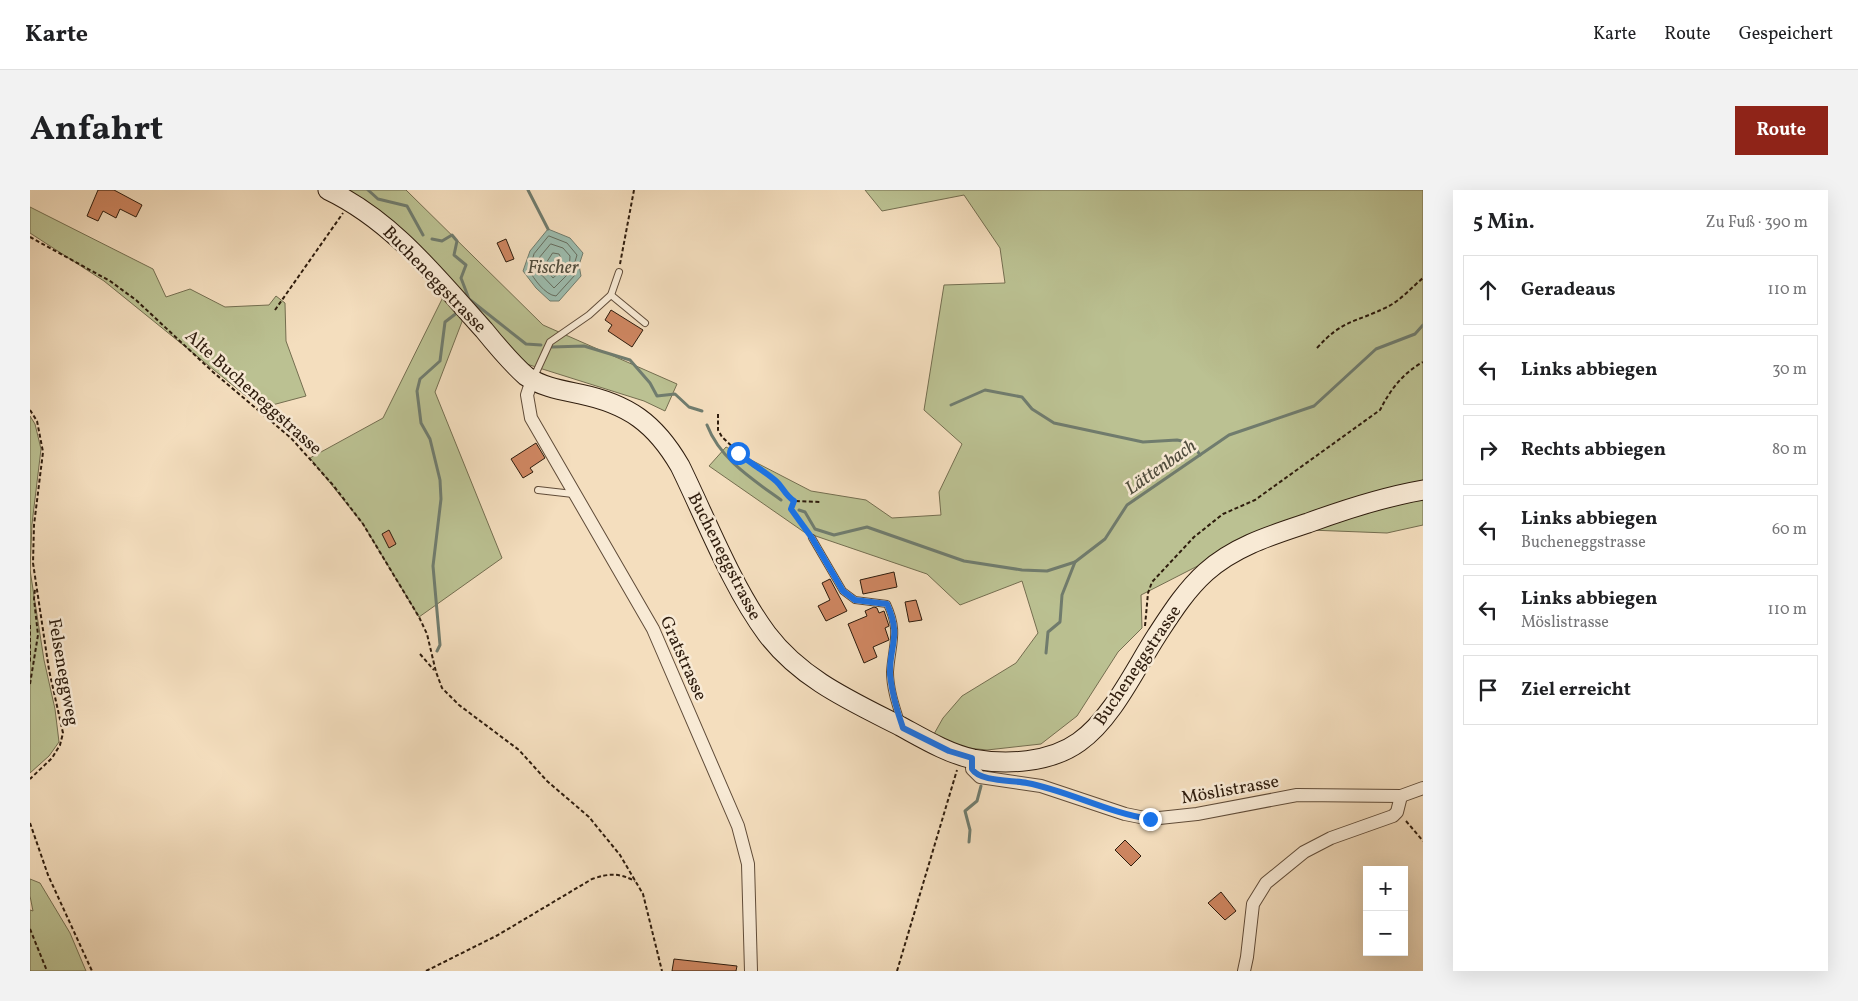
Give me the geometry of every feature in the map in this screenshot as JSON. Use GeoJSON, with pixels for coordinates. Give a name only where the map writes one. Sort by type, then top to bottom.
{"type":"FeatureCollection","features":[{"type":"Feature","properties":{"kind":"street","name":"Bucheneggstrasse"},"geometry":{"type":"LineString","coordinates":[[328,190],[351,201],[380,221],[412,250],[519,370],[532,380],[555,389],[601,398],[634,413],[649,425],[678,462],[743,595],[772,640],[795,664],[820,684],[903,728],[967,757],[1000,762],[1035,759],[1063,751],[1085,738],[1107,714],[1186,592],[1207,571],[1235,551],[1362,504],[1423,490]]}},
{"type":"Feature","properties":{"kind":"street","name":"Gratstrasse"},"geometry":{"type":"LineString","coordinates":[[532,380],[527,395],[531,418],[654,629],[738,826],[748,864],[751,971]]}},
{"type":"Feature","properties":{"kind":"street","name":"Möslistrasse"},"geometry":{"type":"LineString","coordinates":[[967,757],[972,769],[980,777],[1041,786],[1125,814],[1150,819],[1197,814],[1297,795],[1401,796],[1423,788]]}},
{"type":"Feature","properties":{"kind":"street"},"geometry":{"type":"LineString","coordinates":[[1244,971],[1253,904],[1266,883],[1304,852],[1331,838],[1398,812],[1401,796]]}},
{"type":"Feature","properties":{"kind":"lane"},"geometry":{"type":"LineString","coordinates":[[532,380],[550,342],[589,315],[611,295],[619,272]]}},
{"type":"Feature","properties":{"kind":"lane"},"geometry":{"type":"LineString","coordinates":[[611,295],[645,323]]}},
{"type":"Feature","properties":{"kind":"lane"},"geometry":{"type":"LineString","coordinates":[[538,490],[574,494]]}},
{"type":"Feature","properties":{"kind":"lane"},"geometry":{"type":"LineString","coordinates":[[812,538],[843,591],[855,600],[887,604],[896,630],[890,674],[894,699],[903,728]]}},
{"type":"Feature","properties":{"kind":"path"},"geometry":{"type":"LineString","coordinates":[[619,272],[634,190]]}},
{"type":"Feature","properties":{"kind":"path"},"geometry":{"type":"LineString","coordinates":[[275,310],[351,201]]}},
{"type":"Feature","properties":{"kind":"path","name":"Alte Bucheneggstrasse"},"geometry":{"type":"LineString","coordinates":[[30,237],[110,281],[136,300],[213,372],[291,438],[333,485],[380,551],[427,634],[442,688],[459,705],[519,750],[547,781],[589,817],[620,855],[642,894],[662,971]]}},
{"type":"Feature","properties":{"kind":"path"},"geometry":{"type":"LineString","coordinates":[[1317,348],[1331,332],[1345,323],[1389,306],[1423,278]]}},
{"type":"Feature","properties":{"kind":"path"},"geometry":{"type":"LineString","coordinates":[[1144,630],[1148,593],[1152,582],[1183,548],[1223,514],[1255,500],[1380,410],[1388,394],[1410,369],[1423,362]]}},
{"type":"Feature","properties":{"kind":"path","name":"Felseneggweg"},"geometry":{"type":"LineString","coordinates":[[30,410],[37,421],[43,452],[34,525],[33,563],[49,670],[63,733],[60,745],[52,758],[30,780]]}},
{"type":"Feature","properties":{"kind":"path"},"geometry":{"type":"LineString","coordinates":[[718,414],[718,430],[722,437],[754,467],[778,481],[784,493],[794,501],[821,502]]}},
{"type":"Feature","properties":{"kind":"path"},"geometry":{"type":"LineString","coordinates":[[794,501],[791,509],[812,538]]}},
{"type":"Feature","properties":{"kind":"path"},"geometry":{"type":"LineString","coordinates":[[30,684],[38,635],[34,599],[36,586]]}},
{"type":"Feature","properties":{"kind":"path"},"geometry":{"type":"LineString","coordinates":[[30,625],[30,663],[33,667]]}},
{"type":"Feature","properties":{"kind":"path"},"geometry":{"type":"LineString","coordinates":[[420,654],[436,672]]}},
{"type":"Feature","properties":{"kind":"path"},"geometry":{"type":"LineString","coordinates":[[897,971],[967,757]]}},
{"type":"Feature","properties":{"kind":"path"},"geometry":{"type":"LineString","coordinates":[[1398,812],[1423,841]]}},
{"type":"Feature","properties":{"kind":"path"},"geometry":{"type":"LineString","coordinates":[[30,823],[48,875],[92,971]]}},
{"type":"Feature","properties":{"kind":"path"},"geometry":{"type":"LineString","coordinates":[[426,971],[498,935],[592,878],[609,874],[622,874],[634,881]]}},
{"type":"Feature","properties":{"kind":"path"},"geometry":{"type":"LineString","coordinates":[[30,929],[47,971]]}},
{"type":"Feature","properties":{"kind":"green space"},"geometry":{"type":"Polygon","coordinates":[[[343,190],[406,190],[543,325],[677,384],[665,411],[644,401],[517,361],[468,306],[435,392],[502,558],[419,617],[363,524],[310,458],[383,418],[450,283],[343,190]]]}},
{"type":"Feature","properties":{"kind":"green space"},"geometry":{"type":"Polygon","coordinates":[[[865,190],[1423,190],[1423,525],[1387,533],[1284,529],[1227,551],[1141,595],[1142,628],[1118,652],[1077,716],[1041,744],[987,750],[959,747],[934,734],[943,718],[962,696],[1016,663],[1038,633],[1022,581],[960,605],[927,574],[804,532],[709,466],[726,447],[811,491],[866,500],[892,518],[941,515],[939,492],[962,444],[924,410],[944,285],[1005,283],[1000,248],[964,195],[882,211],[865,190]]]}},
{"type":"Feature","properties":{"kind":"green space"},"geometry":{"type":"Polygon","coordinates":[[[30,207],[153,269],[166,297],[190,289],[225,307],[269,305],[276,296],[285,303],[286,341],[306,396],[261,408],[104,281],[30,233],[30,207]]]}},
{"type":"Feature","properties":{"kind":"green space"},"geometry":{"type":"Polygon","coordinates":[[[30,416],[35,424],[41,449],[32,524],[30,570],[30,416]]]}},
{"type":"Feature","properties":{"kind":"green space"},"geometry":{"type":"Polygon","coordinates":[[[30,570],[44,660],[55,709],[59,742],[49,756],[30,773],[30,570]]]}},
{"type":"Feature","properties":{"kind":"green space"},"geometry":{"type":"Polygon","coordinates":[[[30,879],[40,883],[70,933],[86,971],[30,971],[30,910],[33,911],[30,896],[30,879]]]}},
{"type":"Feature","properties":{"kind":"water","name":"Fischer"},"geometry":{"type":"Polygon","coordinates":[[[548,229],[570,238],[583,253],[579,265],[581,276],[559,301],[550,301],[536,288],[523,271],[530,251],[548,229]]]}},
{"type":"Feature","properties":{"kind":"building"},"geometry":{"type":"Polygon","coordinates":[[[98,190],[114,190],[142,205],[136,217],[120,209],[116,218],[103,211],[98,221],[87,216],[98,190]]]}},
{"type":"Feature","properties":{"kind":"building"},"geometry":{"type":"Polygon","coordinates":[[[506,239],[514,259],[506,262],[497,243],[506,239]]]}},
{"type":"Feature","properties":{"kind":"building"},"geometry":{"type":"Polygon","coordinates":[[[611,310],[643,330],[632,347],[608,331],[612,325],[605,320],[611,310]]]}},
{"type":"Feature","properties":{"kind":"building"},"geometry":{"type":"Polygon","coordinates":[[[536,443],[545,458],[530,468],[533,472],[523,478],[511,459],[536,443]]]}},
{"type":"Feature","properties":{"kind":"building"},"geometry":{"type":"Polygon","coordinates":[[[389,530],[396,544],[389,548],[382,534],[389,530]]]}},
{"type":"Feature","properties":{"kind":"building"},"geometry":{"type":"Polygon","coordinates":[[[894,572],[897,587],[863,594],[860,580],[894,572]]]}},
{"type":"Feature","properties":{"kind":"building"},"geometry":{"type":"Polygon","coordinates":[[[830,579],[847,611],[826,621],[818,606],[830,600],[822,583],[830,579]]]}},
{"type":"Feature","properties":{"kind":"building"},"geometry":{"type":"Polygon","coordinates":[[[916,600],[922,620],[909,622],[905,602],[916,600]]]}},
{"type":"Feature","properties":{"kind":"building"},"geometry":{"type":"Polygon","coordinates":[[[874,607],[877,608],[879,613],[884,611],[889,626],[885,628],[889,640],[873,647],[877,657],[864,663],[848,624],[867,616],[865,611],[874,607]]]}},
{"type":"Feature","properties":{"kind":"building"},"geometry":{"type":"Polygon","coordinates":[[[1125,840],[1141,856],[1131,866],[1115,850],[1125,840]]]}},
{"type":"Feature","properties":{"kind":"building"},"geometry":{"type":"Polygon","coordinates":[[[1221,892],[1236,911],[1225,920],[1208,903],[1221,892]]]}},
{"type":"Feature","properties":{"kind":"building"},"geometry":{"type":"Polygon","coordinates":[[[674,959],[737,966],[736,971],[672,971],[674,959]]]}},
{"type":"Feature","properties":{"kind":"waterway","name":"Lättenbach"},"geometry":{"type":"LineString","coordinates":[[368,190],[378,199],[407,206],[423,235]]}},
{"type":"Feature","properties":{"kind":"waterway"},"geometry":{"type":"LineString","coordinates":[[528,190],[548,229]]}},
{"type":"Feature","properties":{"kind":"waterway","name":"Lättenbach"},"geometry":{"type":"LineString","coordinates":[[432,239],[442,241],[452,235],[457,241],[454,255],[466,265],[461,278],[469,299],[526,344],[541,345]]}},
{"type":"Feature","properties":{"kind":"waterway"},"geometry":{"type":"LineString","coordinates":[[437,651],[440,645],[433,566],[441,499],[440,480],[430,439],[421,423],[417,391],[420,379],[440,361],[445,322],[458,312]]}},
{"type":"Feature","properties":{"kind":"waterway","name":"Lättenbach"},"geometry":{"type":"LineString","coordinates":[[799,510],[805,512],[815,529],[834,535],[867,527],[964,561],[1022,570],[1047,571],[1075,562],[1105,539],[1127,505],[1229,435],[1314,406],[1376,349],[1415,334],[1423,325]]}},
{"type":"Feature","properties":{"kind":"waterway","name":"Lättenbach"},"geometry":{"type":"LineString","coordinates":[[552,347],[584,346],[630,360],[650,383],[657,396],[675,394],[689,407],[702,411]]}},
{"type":"Feature","properties":{"kind":"waterway"},"geometry":{"type":"LineString","coordinates":[[951,405],[985,390],[1022,397],[1032,409],[1054,423],[1143,442],[1177,440],[1192,443],[1200,455]]}},
{"type":"Feature","properties":{"kind":"waterway","name":"Lättenbach"},"geometry":{"type":"LineString","coordinates":[[707,425],[728,458],[748,476],[781,500]]}},
{"type":"Feature","properties":{"kind":"waterway"},"geometry":{"type":"LineString","coordinates":[[1046,653],[1048,632],[1060,622],[1062,595],[1075,562]]}},
{"type":"Feature","properties":{"kind":"waterway"},"geometry":{"type":"LineString","coordinates":[[969,842],[970,830],[965,811],[977,801],[981,786]]}},
{"type":"Feature","properties":{"kind":"route"},"geometry":{"type":"LineString","coordinates":[[738,453],[754,467],[778,481],[784,493],[794,501],[791,509],[812,538],[843,591],[855,600],[887,604],[896,630],[890,674],[894,699],[903,728],[949,751],[972,758],[971,767],[975,774],[980,777],[1041,786],[1125,814],[1150,819]]}}]}
